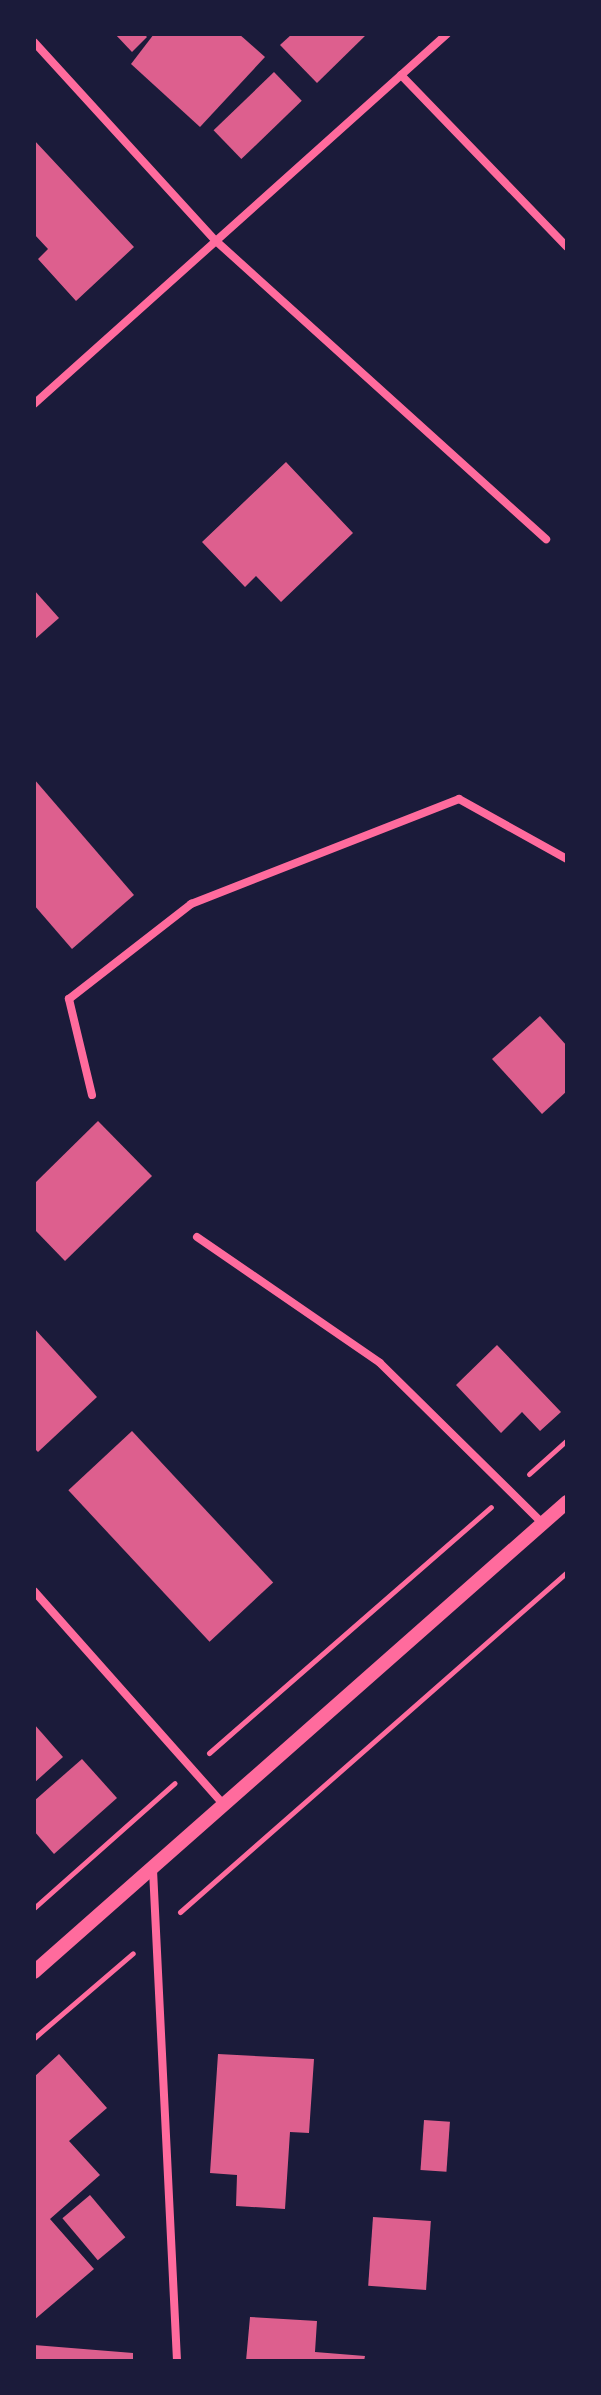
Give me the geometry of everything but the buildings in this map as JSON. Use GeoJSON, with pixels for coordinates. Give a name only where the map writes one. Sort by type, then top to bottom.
{"type":"FeatureCollection","features":[{"type":"Feature","properties":{"kind":"street"},"geometry":{"type":"LineString","coordinates":[[34,404],[447,34]]}},
{"type":"Feature","properties":{"kind":"street"},"geometry":{"type":"LineString","coordinates":[[34,42],[216,241],[546,539]]}},
{"type":"Feature","properties":{"kind":"street"},"geometry":{"type":"LineString","coordinates":[[401,75],[567,247]]}},
{"type":"Feature","properties":{"kind":"street"},"geometry":{"type":"LineString","coordinates":[[92,1095],[69,999],[191,904],[459,799],[567,859]]}},
{"type":"Feature","properties":{"kind":"street"},"geometry":{"type":"LineString","coordinates":[[197,1237],[380,1363],[542,1523]]}},
{"type":"Feature","properties":{"kind":"street"},"geometry":{"type":"LineString","coordinates":[[34,1972],[567,1502]]}},
{"type":"Feature","properties":{"kind":"street"},"geometry":{"type":"LineString","coordinates":[[34,1591],[224,1805]]}},
{"type":"Feature","properties":{"kind":"street"},"geometry":{"type":"LineString","coordinates":[[153,1870],[177,2361]]}},
{"type":"Feature","properties":{"kind":"path"},"geometry":{"type":"LineString","coordinates":[[34,1908],[567,1440]]}},
{"type":"Feature","properties":{"kind":"path"},"geometry":{"type":"LineString","coordinates":[[34,2038],[567,1572]]}}]}
